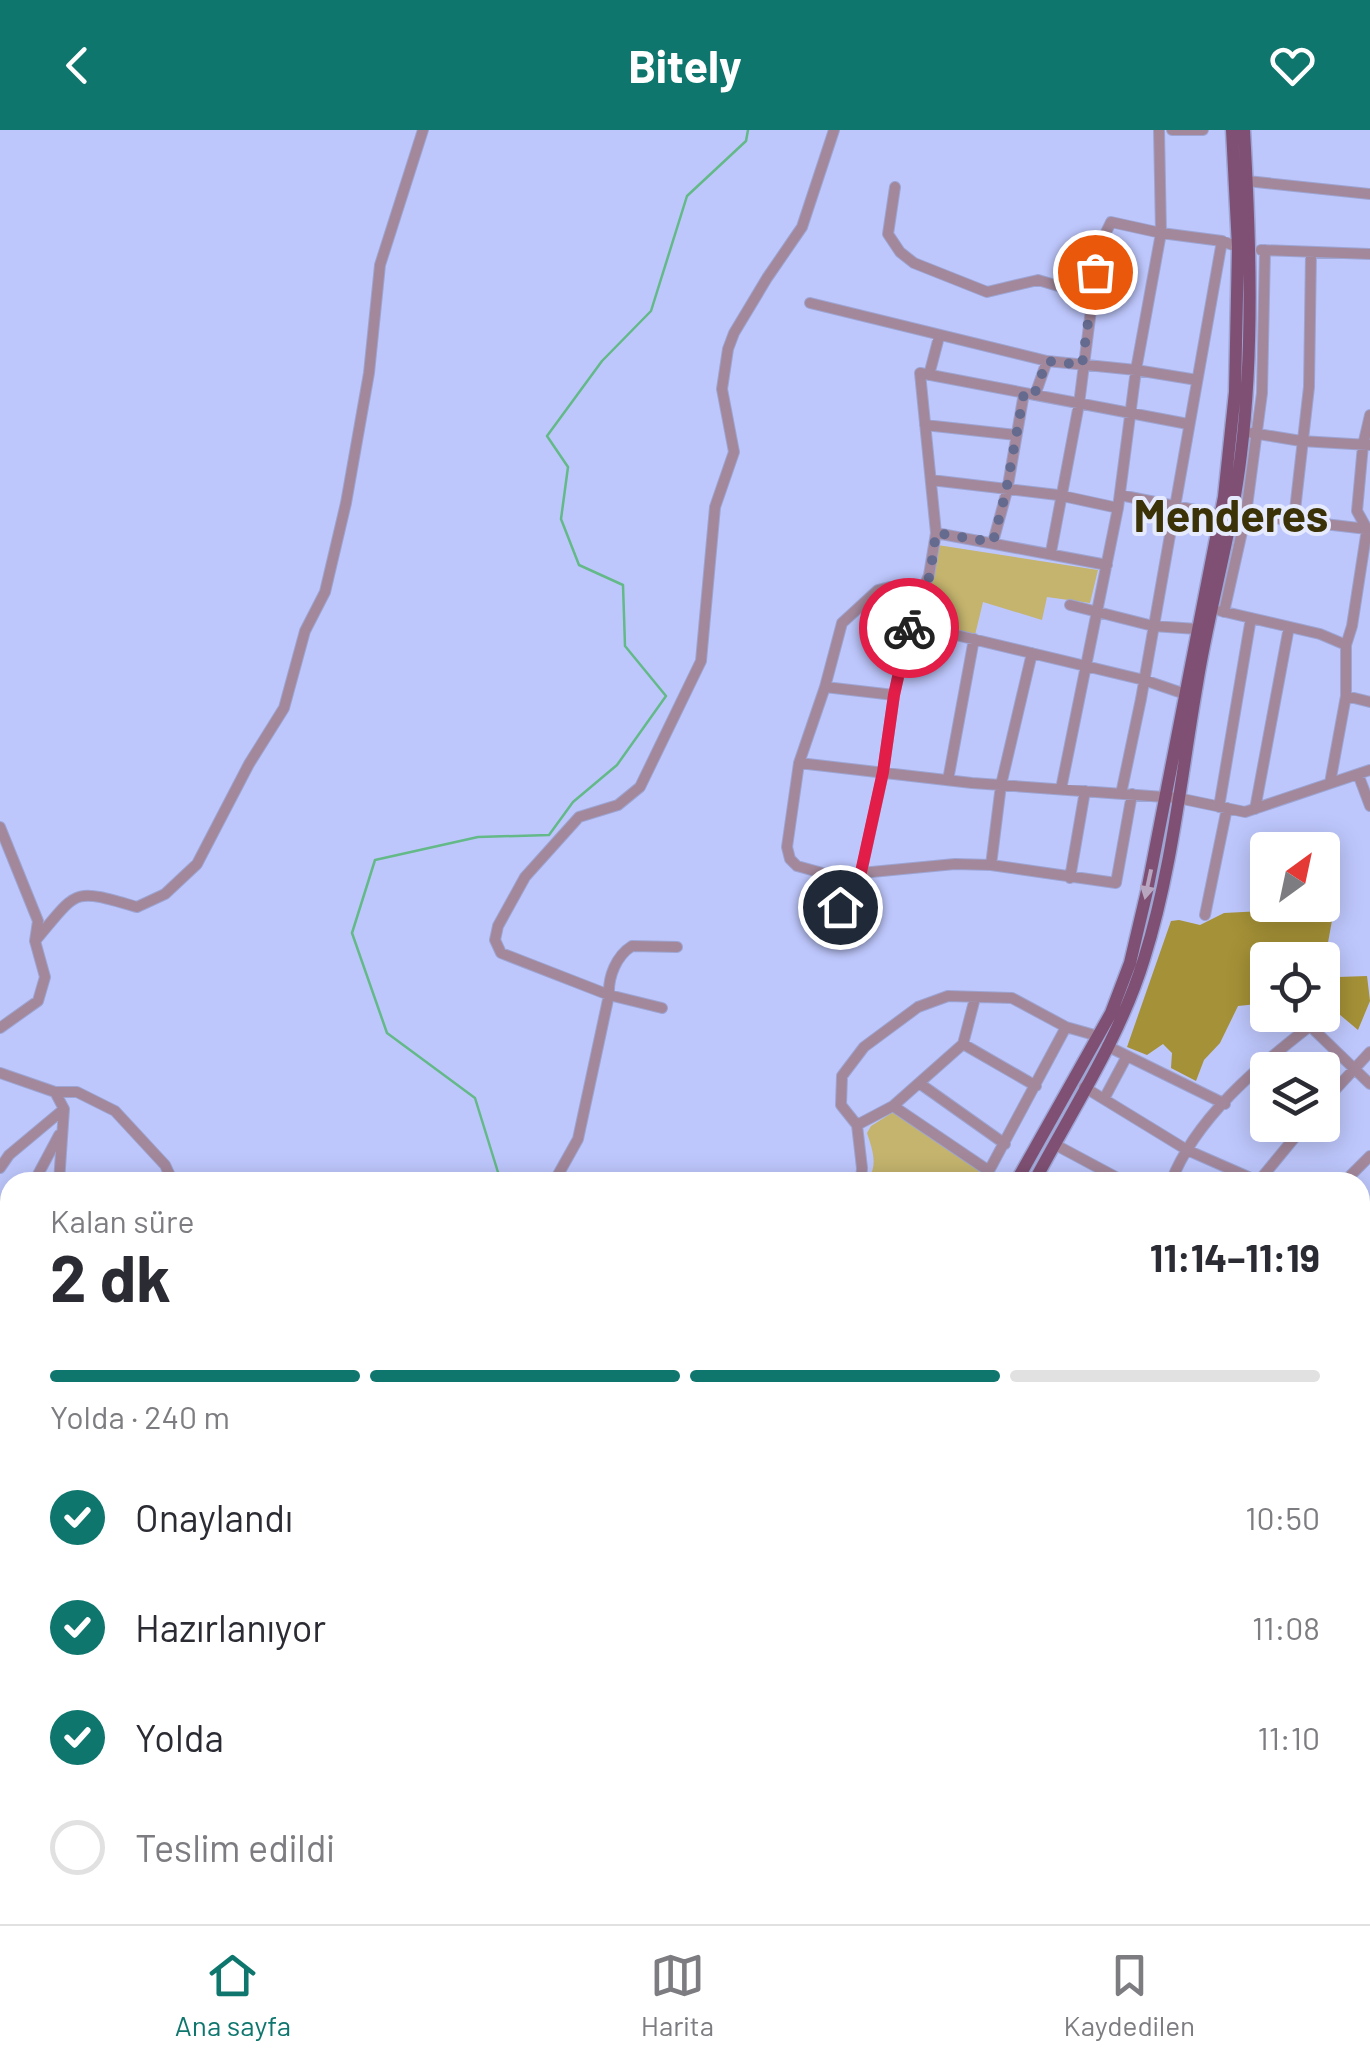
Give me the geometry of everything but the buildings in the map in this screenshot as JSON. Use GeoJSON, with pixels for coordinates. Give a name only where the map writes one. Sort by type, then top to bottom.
{"type":"FeatureCollection","features":[{"type":"Feature","properties":{"kind":"main road"},"geometry":{"type":"LineString","coordinates":[[1039,1172],[1084,1087],[1130,963],[1217,610],[1251,249],[1232,130]]}},
{"type":"Feature","properties":{"kind":"main road"},"geometry":{"type":"LineString","coordinates":[[1171,798],[1197,630],[1225,514],[1250,433],[1251,249],[1244,130]]}},
{"type":"Feature","properties":{"kind":"main road"},"geometry":{"type":"LineString","coordinates":[[1022,1172],[1102,1041]]}},
{"type":"Feature","properties":{"kind":"street"},"geometry":{"type":"LineString","coordinates":[[35,940],[70,900],[88,893],[137,908],[165,894],[197,864],[249,764],[284,708],[304,631],[325,592],[346,503],[369,372],[380,265],[424,130]]}},
{"type":"Feature","properties":{"kind":"street"},"geometry":{"type":"LineString","coordinates":[[662,1008],[608,995],[501,953],[495,940],[498,926],[526,877],[579,816],[618,806],[640,787],[701,661],[715,508],[734,452],[722,390],[728,349],[767,278],[802,226],[834,130]]}},
{"type":"Feature","properties":{"kind":"street"},"geometry":{"type":"LineString","coordinates":[[1061,789],[1118,508],[1136,370],[1161,233],[1158,130]]}},
{"type":"Feature","properties":{"kind":"street"},"geometry":{"type":"LineString","coordinates":[[1172,130],[1203,130]]}},
{"type":"Feature","properties":{"kind":"street"},"geometry":{"type":"LineString","coordinates":[[1247,180],[1370,194]]}},
{"type":"Feature","properties":{"kind":"street"},"geometry":{"type":"LineString","coordinates":[[895,187],[888,234],[900,252],[914,263],[987,292],[1038,280],[1092,296]]}},
{"type":"Feature","properties":{"kind":"street"},"geometry":{"type":"LineString","coordinates":[[1051,552],[1079,404],[1098,247],[1111,222],[1251,249],[1370,254]]}},
{"type":"Feature","properties":{"kind":"street"},"geometry":{"type":"LineString","coordinates":[[924,588],[878,590],[842,623],[799,762],[787,847],[790,860],[798,866],[858,877],[955,864],[991,865],[1116,883],[1144,680],[1222,241]]}},
{"type":"Feature","properties":{"kind":"street"},"geometry":{"type":"LineString","coordinates":[[1294,519],[1309,387],[1310,252]]}},
{"type":"Feature","properties":{"kind":"street"},"geometry":{"type":"LineString","coordinates":[[810,303],[1047,361],[1197,380]]}},
{"type":"Feature","properties":{"kind":"street"},"geometry":{"type":"LineString","coordinates":[[929,375],[939,336]]}},
{"type":"Feature","properties":{"kind":"street"},"geometry":{"type":"LineString","coordinates":[[993,542],[1016,436],[1029,394],[1047,361]]}},
{"type":"Feature","properties":{"kind":"street"},"geometry":{"type":"LineString","coordinates":[[840,907],[858,877],[883,772],[910,624],[930,575],[936,533],[920,373],[1188,424]]}},
{"type":"Feature","properties":{"kind":"street"},"geometry":{"type":"LineString","coordinates":[[1330,783],[1346,696],[1346,644],[1367,529],[1357,511],[1370,415]]}},
{"type":"Feature","properties":{"kind":"street"},"geometry":{"type":"LineString","coordinates":[[925,425],[1016,436]]}},
{"type":"Feature","properties":{"kind":"street"},"geometry":{"type":"LineString","coordinates":[[1346,644],[1320,634],[1217,610],[1246,514],[1250,433],[1302,441],[1367,444]]}},
{"type":"Feature","properties":{"kind":"street"},"geometry":{"type":"LineString","coordinates":[[930,480],[1062,496],[1118,508]]}},
{"type":"Feature","properties":{"kind":"street"},"geometry":{"type":"LineString","coordinates":[[1120,495],[1174,508],[1367,529]]}},
{"type":"Feature","properties":{"kind":"street"},"geometry":{"type":"LineString","coordinates":[[936,533],[1106,564]]}},
{"type":"Feature","properties":{"kind":"street"},"geometry":{"type":"LineString","coordinates":[[1070,605],[1154,626],[1197,630]]}},
{"type":"Feature","properties":{"kind":"street"},"geometry":{"type":"LineString","coordinates":[[1205,915],[1251,618]]}},
{"type":"Feature","properties":{"kind":"street"},"geometry":{"type":"LineString","coordinates":[[910,624],[1144,680],[1185,694]]}},
{"type":"Feature","properties":{"kind":"street"},"geometry":{"type":"LineString","coordinates":[[1254,809],[1289,627]]}},
{"type":"Feature","properties":{"kind":"street"},"geometry":{"type":"LineString","coordinates":[[948,780],[974,640]]}},
{"type":"Feature","properties":{"kind":"street"},"geometry":{"type":"LineString","coordinates":[[991,865],[1001,785],[1032,653]]}},
{"type":"Feature","properties":{"kind":"street"},"geometry":{"type":"LineString","coordinates":[[825,687],[894,695]]}},
{"type":"Feature","properties":{"kind":"street"},"geometry":{"type":"LineString","coordinates":[[1346,696],[1370,702]]}},
{"type":"Feature","properties":{"kind":"street"},"geometry":{"type":"LineString","coordinates":[[799,762],[948,780],[1171,798],[1246,812],[1364,772],[1370,806]]}},
{"type":"Feature","properties":{"kind":"street"},"geometry":{"type":"LineString","coordinates":[[1070,878],[1085,791]]}},
{"type":"Feature","properties":{"kind":"street"},"geometry":{"type":"LineString","coordinates":[[0,827],[38,921],[35,940],[44,977],[38,1002],[0,1028]]}},
{"type":"Feature","properties":{"kind":"street"},"geometry":{"type":"LineString","coordinates":[[560,1172],[578,1139],[608,982],[625,950],[632,946],[677,947]]}},
{"type":"Feature","properties":{"kind":"street"},"geometry":{"type":"LineString","coordinates":[[861,1172],[856,1125],[842,1105],[842,1076],[864,1048],[918,1007],[948,996],[1012,998],[1224,1104]]}},
{"type":"Feature","properties":{"kind":"street"},"geometry":{"type":"LineString","coordinates":[[856,1125],[893,1106],[963,1044],[976,998]]}},
{"type":"Feature","properties":{"kind":"street"},"geometry":{"type":"LineString","coordinates":[[1176,1172],[1187,1150],[1224,1104],[1310,1026],[1370,1084]]}},
{"type":"Feature","properties":{"kind":"street"},"geometry":{"type":"LineString","coordinates":[[989,1172],[1066,1027]]}},
{"type":"Feature","properties":{"kind":"street"},"geometry":{"type":"LineString","coordinates":[[963,1044],[1036,1086]]}},
{"type":"Feature","properties":{"kind":"street"},"geometry":{"type":"LineString","coordinates":[[1340,1083],[1370,1052]]}},
{"type":"Feature","properties":{"kind":"street"},"geometry":{"type":"LineString","coordinates":[[1104,1099],[1126,1056]]}},
{"type":"Feature","properties":{"kind":"street"},"geometry":{"type":"LineString","coordinates":[[0,1073],[55,1092],[78,1092],[114,1111],[168,1172]]}},
{"type":"Feature","properties":{"kind":"street"},"geometry":{"type":"LineString","coordinates":[[920,1084],[1005,1144]]}},
{"type":"Feature","properties":{"kind":"street"},"geometry":{"type":"LineString","coordinates":[[1084,1087],[1187,1150],[1237,1172]]}},
{"type":"Feature","properties":{"kind":"street"},"geometry":{"type":"LineString","coordinates":[[55,1092],[64,1109],[61,1172]]}},
{"type":"Feature","properties":{"kind":"street"},"geometry":{"type":"LineString","coordinates":[[893,1106],[979,1172]]}},
{"type":"Feature","properties":{"kind":"street"},"geometry":{"type":"LineString","coordinates":[[0,1168],[9,1155],[64,1109]]}},
{"type":"Feature","properties":{"kind":"street"},"geometry":{"type":"LineString","coordinates":[[39,1172],[63,1127]]}},
{"type":"Feature","properties":{"kind":"street"},"geometry":{"type":"LineString","coordinates":[[1268,1172],[1292,1142]]}},
{"type":"Feature","properties":{"kind":"street"},"geometry":{"type":"LineString","coordinates":[[1054,1144],[1106,1172]]}},
{"type":"Feature","properties":{"kind":"street"},"geometry":{"type":"LineString","coordinates":[[764,1924],[775,1924]]}},
{"type":"Feature","properties":{"kind":"shaded area"},"geometry":{"type":"Polygon","coordinates":[[[931,544],[1098,570],[1090,603],[1047,597],[1042,620],[983,602],[975,635],[920,620],[931,544]]]}},
{"type":"Feature","properties":{"kind":"shaded area"},"geometry":{"type":"Polygon","coordinates":[[[1250,912],[1250,922],[1332,922],[1328,942],[1250,942],[1250,1005],[1238,1006],[1220,1043],[1204,1060],[1196,1081],[1171,1068],[1172,1053],[1163,1044],[1147,1055],[1127,1047],[1171,921],[1200,925],[1224,913],[1250,912]]]}},
{"type":"Feature","properties":{"kind":"shaded area"},"geometry":{"type":"Polygon","coordinates":[[[1367,976],[1370,1001],[1358,1030],[1340,1015],[1340,977],[1367,976]]]}},
{"type":"Feature","properties":{"kind":"shaded area"},"geometry":{"type":"Polygon","coordinates":[[[895,1111],[979,1172],[872,1172],[874,1161],[867,1133],[871,1126],[895,1111]]]}},
{"type":"Feature","properties":{"kind":"waterway"},"geometry":{"type":"LineString","coordinates":[[498,1172],[475,1098],[387,1033],[352,933],[375,860],[478,837],[549,835],[573,802],[617,765],[666,696],[625,646],[623,585],[579,565],[561,519],[568,467],[547,436],[602,361],[651,311],[687,196],[746,141],[748,130]]}},
{"type":"Feature","properties":{"kind":"way so far"},"geometry":{"type":"LineString","coordinates":[[909,628],[930,575],[936,533],[993,542],[1024,393],[1034,395],[1047,361],[1082,365],[1095,272]]}},
{"type":"Feature","properties":{"kind":"district","name":"Menderes"},"geometry":{"type":"Point","coordinates":[1231,514]}},
{"type":"Feature","properties":{"kind":"route"},"geometry":{"type":"LineString","coordinates":[[840,907],[861,872],[909,628]]}}]}
